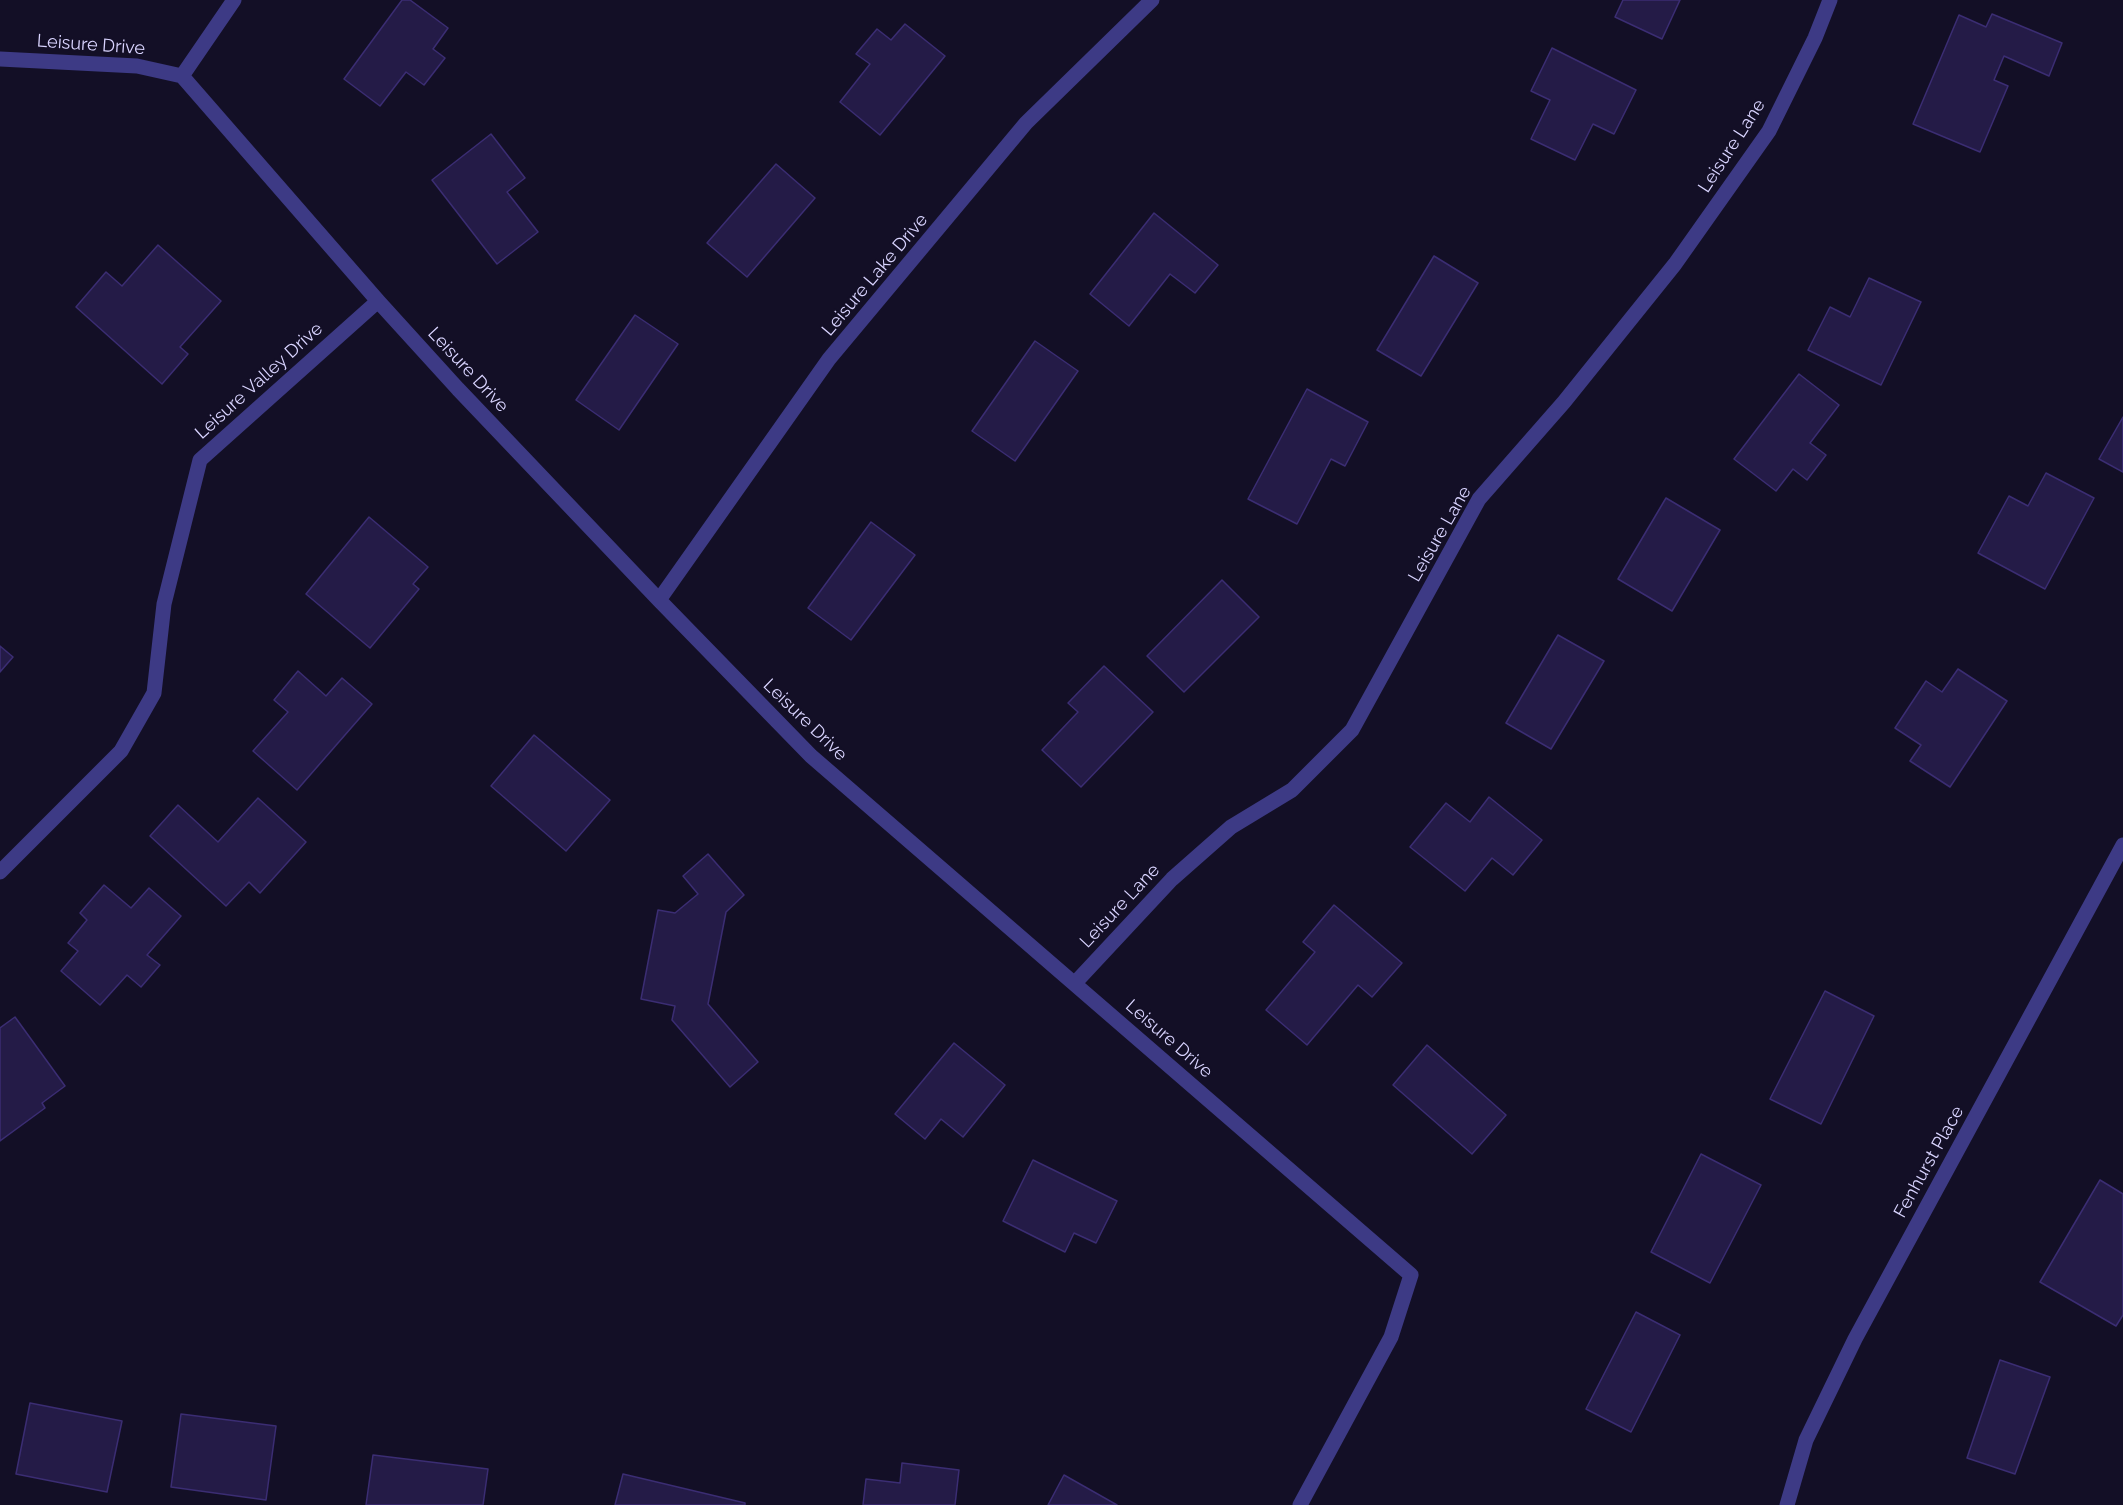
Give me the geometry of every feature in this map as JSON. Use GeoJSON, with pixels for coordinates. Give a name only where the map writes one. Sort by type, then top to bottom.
{"type":"FeatureCollection","features":[{"type":"Feature","properties":{"kind":"street"},"geometry":{"type":"LineString","coordinates":[[182,76],[234,0]]}},
{"type":"Feature","properties":{"kind":"street","name":"Leisure Lake Drive"},"geometry":{"type":"LineString","coordinates":[[658,600],[837,350],[1026,123],[1152,0]]}},
{"type":"Feature","properties":{"kind":"street","name":"Leisure Lane"},"geometry":{"type":"LineString","coordinates":[[1075,983],[1172,879],[1231,827],[1292,790],[1352,730],[1479,499],[1564,402],[1675,264],[1769,132],[1815,38],[1830,0]]}},
{"type":"Feature","properties":{"kind":"street","name":"Leisure Drive"},"geometry":{"type":"LineString","coordinates":[[0,58],[137,66],[182,76],[378,301],[458,389],[658,600],[812,756],[1411,1275],[1391,1337],[1300,1505]]}},
{"type":"Feature","properties":{"kind":"street","name":"Leisure Valley Drive"},"geometry":{"type":"LineString","coordinates":[[0,872],[121,752],[154,693],[164,604],[200,460],[378,301]]}},
{"type":"Feature","properties":{"kind":"street","name":"Fenhurst Place"},"geometry":{"type":"LineString","coordinates":[[1787,1505],[1806,1440],[1855,1339],[2123,845]]}},
{"type":"Feature","properties":{"kind":"building"},"geometry":{"type":"Polygon","coordinates":[[[402,0],[410,0],[448,28],[433,49],[445,58],[424,85],[406,72],[380,106],[344,79],[402,0]]]}},
{"type":"Feature","properties":{"kind":"building"},"geometry":{"type":"Polygon","coordinates":[[[1623,0],[1680,0],[1662,39],[1615,17],[1623,0]]]}},
{"type":"Feature","properties":{"kind":"building"},"geometry":{"type":"Polygon","coordinates":[[[1992,14],[2062,43],[2049,76],[2004,56],[1994,80],[2008,86],[1980,152],[1913,124],[1959,15],[1986,27],[1992,14]]]}},
{"type":"Feature","properties":{"kind":"building"},"geometry":{"type":"Polygon","coordinates":[[[905,24],[945,56],[880,135],[840,102],[870,64],[856,54],[877,29],[891,40],[905,24]]]}},
{"type":"Feature","properties":{"kind":"building"},"geometry":{"type":"Polygon","coordinates":[[[1552,48],[1636,90],[1614,134],[1593,124],[1575,160],[1531,139],[1550,100],[1531,91],[1552,48]]]}},
{"type":"Feature","properties":{"kind":"building"},"geometry":{"type":"Polygon","coordinates":[[[491,134],[525,178],[507,192],[538,232],[497,264],[432,180],[491,134]]]}},
{"type":"Feature","properties":{"kind":"building"},"geometry":{"type":"Polygon","coordinates":[[[776,164],[815,198],[747,277],[707,243],[776,164]]]}},
{"type":"Feature","properties":{"kind":"building"},"geometry":{"type":"Polygon","coordinates":[[[1154,213],[1218,265],[1195,293],[1170,274],[1129,326],[1090,294],[1154,213]]]}},
{"type":"Feature","properties":{"kind":"building"},"geometry":{"type":"Polygon","coordinates":[[[158,245],[221,301],[180,347],[188,354],[162,384],[76,307],[106,272],[122,286],[158,245]]]}},
{"type":"Feature","properties":{"kind":"building"},"geometry":{"type":"Polygon","coordinates":[[[1434,256],[1478,283],[1421,376],[1377,350],[1434,256]]]}},
{"type":"Feature","properties":{"kind":"building"},"geometry":{"type":"Polygon","coordinates":[[[1869,278],[1921,302],[1881,385],[1808,350],[1830,307],[1850,317],[1869,278]]]}},
{"type":"Feature","properties":{"kind":"building"},"geometry":{"type":"Polygon","coordinates":[[[635,315],[678,344],[619,430],[576,400],[635,315]]]}},
{"type":"Feature","properties":{"kind":"building"},"geometry":{"type":"Polygon","coordinates":[[[1035,341],[1078,371],[1015,461],[972,431],[1035,341]]]}},
{"type":"Feature","properties":{"kind":"building"},"geometry":{"type":"Polygon","coordinates":[[[1799,374],[1839,405],[1810,443],[1826,455],[1807,480],[1793,469],[1776,491],[1734,459],[1799,374]]]}},
{"type":"Feature","properties":{"kind":"building"},"geometry":{"type":"Polygon","coordinates":[[[1307,389],[1368,422],[1345,466],[1331,459],[1297,524],[1248,499],[1307,389]]]}},
{"type":"Feature","properties":{"kind":"building"},"geometry":{"type":"Polygon","coordinates":[[[2123,417],[2123,472],[2099,459],[2123,417]]]}},
{"type":"Feature","properties":{"kind":"building"},"geometry":{"type":"Polygon","coordinates":[[[2046,473],[2094,498],[2045,589],[1978,553],[2009,496],[2028,506],[2046,473]]]}},
{"type":"Feature","properties":{"kind":"building"},"geometry":{"type":"Polygon","coordinates":[[[1666,498],[1720,530],[1672,611],[1618,579],[1666,498]]]}},
{"type":"Feature","properties":{"kind":"building"},"geometry":{"type":"Polygon","coordinates":[[[369,517],[428,567],[413,584],[419,589],[370,648],[306,594],[369,517]]]}},
{"type":"Feature","properties":{"kind":"building"},"geometry":{"type":"Polygon","coordinates":[[[871,522],[915,555],[851,640],[808,608],[871,522]]]}},
{"type":"Feature","properties":{"kind":"building"},"geometry":{"type":"Polygon","coordinates":[[[1222,580],[1259,617],[1184,692],[1147,656],[1222,580]]]}},
{"type":"Feature","properties":{"kind":"building"},"geometry":{"type":"Polygon","coordinates":[[[1558,635],[1604,661],[1551,749],[1506,723],[1558,635]]]}},
{"type":"Feature","properties":{"kind":"building"},"geometry":{"type":"Polygon","coordinates":[[[0,646],[13,657],[0,672],[0,646]]]}},
{"type":"Feature","properties":{"kind":"building"},"geometry":{"type":"Polygon","coordinates":[[[1104,666],[1153,712],[1081,787],[1042,750],[1078,712],[1068,703],[1104,666]]]}},
{"type":"Feature","properties":{"kind":"building"},"geometry":{"type":"Polygon","coordinates":[[[1958,669],[2007,701],[1950,787],[1910,761],[1921,745],[1895,728],[1926,681],[1942,692],[1958,669]]]}},
{"type":"Feature","properties":{"kind":"building"},"geometry":{"type":"Polygon","coordinates":[[[298,671],[326,696],[342,678],[372,704],[297,790],[253,751],[288,712],[274,700],[298,671]]]}},
{"type":"Feature","properties":{"kind":"building"},"geometry":{"type":"Polygon","coordinates":[[[534,735],[610,800],[566,851],[491,786],[534,735]]]}},
{"type":"Feature","properties":{"kind":"building"},"geometry":{"type":"Polygon","coordinates":[[[1489,797],[1542,840],[1513,875],[1492,858],[1465,891],[1410,847],[1446,803],[1470,822],[1489,797]]]}},
{"type":"Feature","properties":{"kind":"building"},"geometry":{"type":"Polygon","coordinates":[[[258,798],[306,842],[260,893],[249,882],[226,906],[150,836],[178,805],[218,842],[258,798]]]}},
{"type":"Feature","properties":{"kind":"building"},"geometry":{"type":"Polygon","coordinates":[[[708,854],[744,895],[726,912],[708,1004],[758,1062],[730,1087],[672,1020],[675,1006],[641,999],[658,910],[675,913],[698,894],[683,876],[708,854]]]}},
{"type":"Feature","properties":{"kind":"building"},"geometry":{"type":"Polygon","coordinates":[[[104,885],[131,908],[149,888],[181,916],[147,955],[160,965],[141,987],[127,975],[100,1005],[61,971],[78,951],[68,943],[87,920],[80,913],[104,885]]]}},
{"type":"Feature","properties":{"kind":"building"},"geometry":{"type":"Polygon","coordinates":[[[1334,905],[1402,963],[1372,997],[1358,985],[1307,1045],[1266,1010],[1315,952],[1303,942],[1334,905]]]}},
{"type":"Feature","properties":{"kind":"building"},"geometry":{"type":"Polygon","coordinates":[[[1825,991],[1874,1016],[1821,1124],[1770,1099],[1825,991]]]}},
{"type":"Feature","properties":{"kind":"building"},"geometry":{"type":"Polygon","coordinates":[[[15,1017],[65,1086],[42,1103],[45,1108],[0,1141],[0,1028],[15,1017]]]}},
{"type":"Feature","properties":{"kind":"building"},"geometry":{"type":"Polygon","coordinates":[[[954,1043],[1005,1085],[963,1137],[941,1119],[925,1139],[895,1114],[954,1043]]]}},
{"type":"Feature","properties":{"kind":"building"},"geometry":{"type":"Polygon","coordinates":[[[1427,1045],[1506,1115],[1472,1154],[1393,1085],[1427,1045]]]}},
{"type":"Feature","properties":{"kind":"building"},"geometry":{"type":"Polygon","coordinates":[[[1701,1154],[1761,1185],[1710,1283],[1651,1252],[1701,1154]]]}},
{"type":"Feature","properties":{"kind":"building"},"geometry":{"type":"Polygon","coordinates":[[[1033,1160],[1117,1201],[1096,1243],[1074,1233],[1065,1252],[1003,1221],[1033,1160]]]}},
{"type":"Feature","properties":{"kind":"building"},"geometry":{"type":"Polygon","coordinates":[[[2100,1180],[2123,1194],[2123,1315],[2116,1326],[2040,1282],[2100,1180]]]}},
{"type":"Feature","properties":{"kind":"building"},"geometry":{"type":"Polygon","coordinates":[[[1636,1312],[1680,1335],[1631,1432],[1586,1409],[1636,1312]]]}},
{"type":"Feature","properties":{"kind":"building"},"geometry":{"type":"Polygon","coordinates":[[[2000,1360],[2050,1377],[2015,1474],[1967,1458],[2000,1360]]]}},
{"type":"Feature","properties":{"kind":"building"},"geometry":{"type":"Polygon","coordinates":[[[30,1403],[122,1421],[107,1492],[16,1474],[30,1403]]]}},
{"type":"Feature","properties":{"kind":"building"},"geometry":{"type":"Polygon","coordinates":[[[181,1414],[276,1426],[266,1500],[171,1487],[181,1414]]]}},
{"type":"Feature","properties":{"kind":"building"},"geometry":{"type":"Polygon","coordinates":[[[373,1455],[488,1469],[483,1505],[366,1505],[373,1455]]]}},
{"type":"Feature","properties":{"kind":"building"},"geometry":{"type":"Polygon","coordinates":[[[902,1463],[959,1470],[955,1505],[863,1505],[866,1479],[900,1483],[902,1463]]]}},
{"type":"Feature","properties":{"kind":"building"},"geometry":{"type":"Polygon","coordinates":[[[623,1474],[745,1503],[745,1505],[615,1505],[623,1474]]]}},
{"type":"Feature","properties":{"kind":"building"},"geometry":{"type":"Polygon","coordinates":[[[1064,1475],[1117,1505],[1048,1505],[1064,1475]]]}}]}
